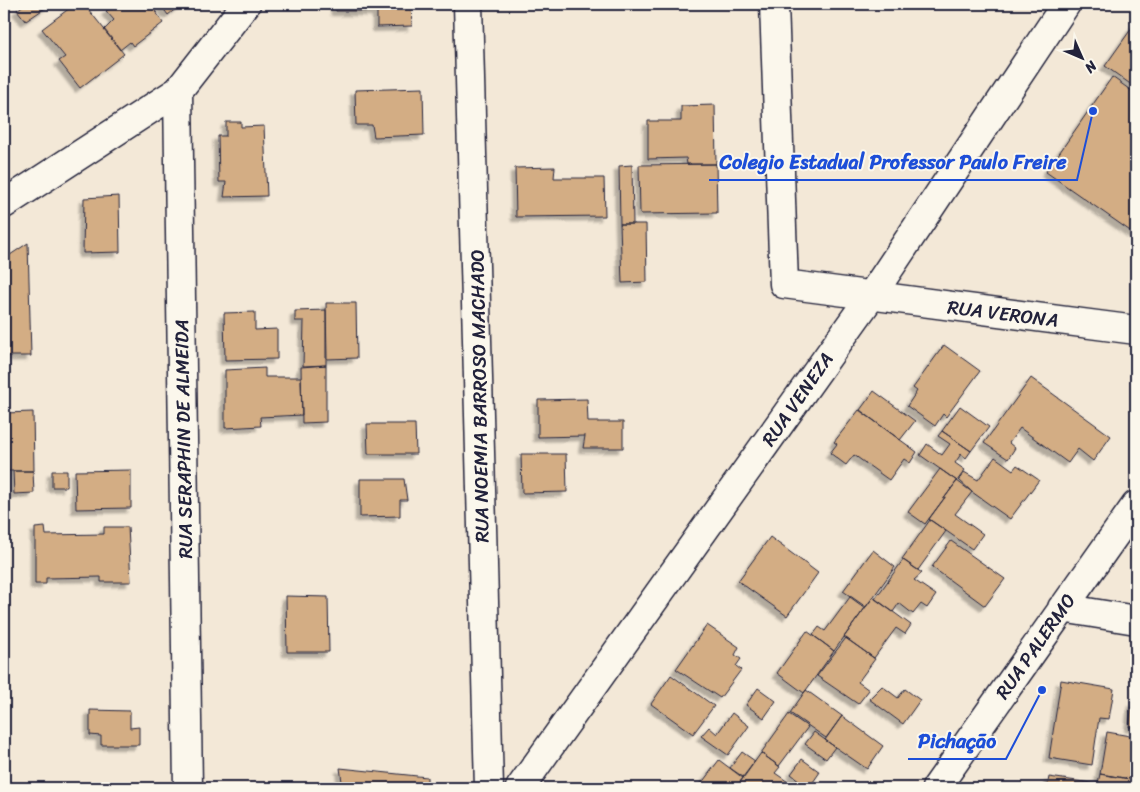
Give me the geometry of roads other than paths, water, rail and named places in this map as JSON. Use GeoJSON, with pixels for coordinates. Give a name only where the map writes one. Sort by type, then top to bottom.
{"type":"FeatureCollection","features":[{"type":"Feature","properties":{"kind":"street"},"geometry":{"type":"LineString","coordinates":[[4,204],[178,91],[246,4]]}},
{"type":"Feature","properties":{"kind":"street","name":"RUA NOEMIA BARROSO MACHADO"},"geometry":{"type":"LineString","coordinates":[[468,4],[489,788]]}},
{"type":"Feature","properties":{"kind":"street","name":"RUA VERONA"},"geometry":{"type":"LineString","coordinates":[[774,4],[784,284],[1136,330]]}},
{"type":"Feature","properties":{"kind":"street","name":"RUA VENEZA"},"geometry":{"type":"LineString","coordinates":[[520,788],[871,296],[1066,4]]}},
{"type":"Feature","properties":{"kind":"street","name":"RUA SERAPHIN DE ALMEIDA"},"geometry":{"type":"LineString","coordinates":[[178,91],[188,788]]}},
{"type":"Feature","properties":{"kind":"street","name":"RUA PALERMO"},"geometry":{"type":"LineString","coordinates":[[936,788],[1136,505]]}},
{"type":"Feature","properties":{"kind":"street"},"geometry":{"type":"LineString","coordinates":[[1062,608],[1136,620]]}},
{"type":"Feature","properties":{"kind":"place","name":"Colegio Estadual Professor Paulo Freire"},"geometry":{"type":"Point","coordinates":[1093,111]}},
{"type":"Feature","properties":{"kind":"place","name":"Pichação"},"geometry":{"type":"Point","coordinates":[1042,690]}}]}
